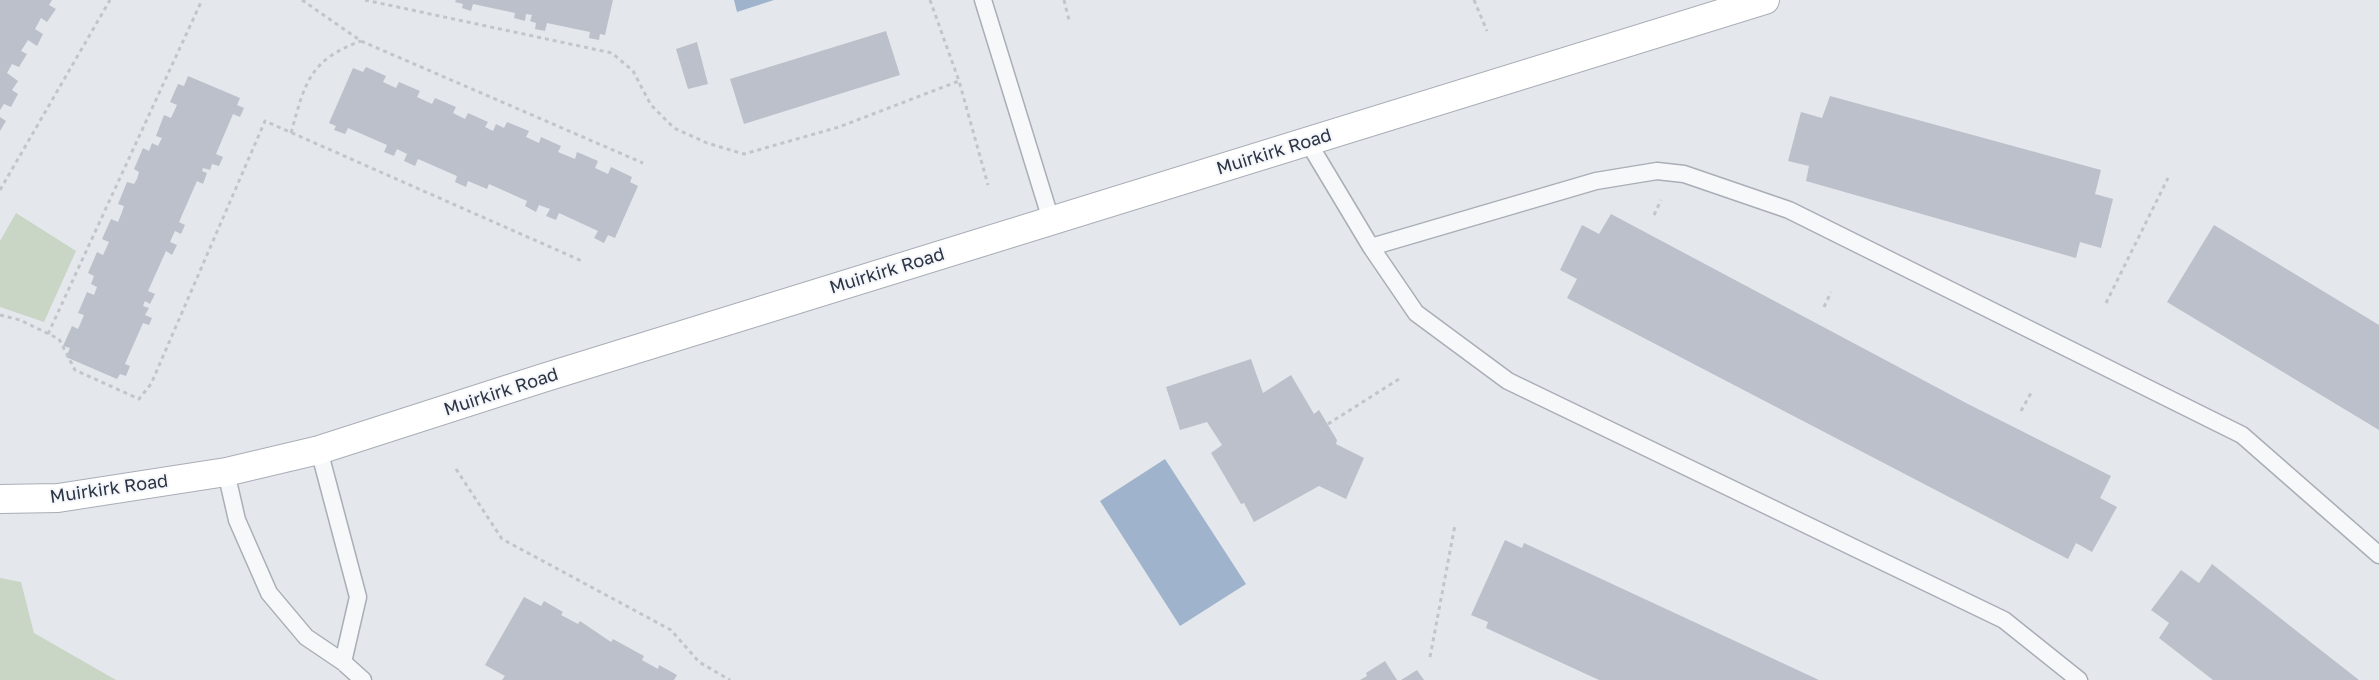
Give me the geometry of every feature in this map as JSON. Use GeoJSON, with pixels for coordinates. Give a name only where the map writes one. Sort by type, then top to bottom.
{"type":"FeatureCollection","features":[{"type":"Feature","properties":{"kind":"main road","name":"Muirkirk Road"},"geometry":{"type":"LineString","coordinates":[[0,500],[58,498],[226,472],[319,450],[1051,220],[1766,0]]}},
{"type":"Feature","properties":{"kind":"lane"},"geometry":{"type":"LineString","coordinates":[[983,0],[1051,220]]}},
{"type":"Feature","properties":{"kind":"lane"},"geometry":{"type":"LineString","coordinates":[[1308,142],[1371,247],[1416,313],[1508,381],[2004,620],[2079,680]]}},
{"type":"Feature","properties":{"kind":"lane"},"geometry":{"type":"LineString","coordinates":[[1371,247],[1596,181],[1657,171],[1684,174],[1789,210],[2242,435],[2379,555]]}},
{"type":"Feature","properties":{"kind":"lane"},"geometry":{"type":"LineString","coordinates":[[319,450],[358,597],[343,662]]}},
{"type":"Feature","properties":{"kind":"lane"},"geometry":{"type":"LineString","coordinates":[[226,472],[237,520],[269,593],[306,638],[343,662],[363,680]]}},
{"type":"Feature","properties":{"kind":"path"},"geometry":{"type":"LineString","coordinates":[[0,190],[110,0]]}},
{"type":"Feature","properties":{"kind":"path"},"geometry":{"type":"LineString","coordinates":[[48,334],[202,0]]}},
{"type":"Feature","properties":{"kind":"path"},"geometry":{"type":"LineString","coordinates":[[302,0],[361,41],[643,163]]}},
{"type":"Feature","properties":{"kind":"path"},"geometry":{"type":"LineString","coordinates":[[365,0],[612,52],[633,70],[652,105],[674,128],[707,143],[744,154],[839,127],[959,81]]}},
{"type":"Feature","properties":{"kind":"path"},"geometry":{"type":"LineString","coordinates":[[930,0],[959,81],[988,185]]}},
{"type":"Feature","properties":{"kind":"path"},"geometry":{"type":"LineString","coordinates":[[1064,0],[1069,20]]}},
{"type":"Feature","properties":{"kind":"path"},"geometry":{"type":"LineString","coordinates":[[1474,0],[1487,31]]}},
{"type":"Feature","properties":{"kind":"path"},"geometry":{"type":"LineString","coordinates":[[290,132],[303,90],[320,62],[339,49],[361,41]]}},
{"type":"Feature","properties":{"kind":"path"},"geometry":{"type":"LineString","coordinates":[[0,315],[20,320],[59,339],[75,370],[139,399],[151,384],[264,121],[582,261]]}},
{"type":"Feature","properties":{"kind":"path"},"geometry":{"type":"LineString","coordinates":[[2106,303],[2168,178]]}},
{"type":"Feature","properties":{"kind":"path"},"geometry":{"type":"LineString","coordinates":[[1654,215],[1661,200]]}},
{"type":"Feature","properties":{"kind":"path"},"geometry":{"type":"LineString","coordinates":[[1824,307],[1831,292]]}},
{"type":"Feature","properties":{"kind":"path"},"geometry":{"type":"LineString","coordinates":[[1328,424],[1399,379]]}},
{"type":"Feature","properties":{"kind":"path"},"geometry":{"type":"LineString","coordinates":[[2021,411],[2031,394]]}},
{"type":"Feature","properties":{"kind":"path"},"geometry":{"type":"LineString","coordinates":[[456,469],[502,539],[671,630],[699,662],[730,680]]}},
{"type":"Feature","properties":{"kind":"path"},"geometry":{"type":"LineString","coordinates":[[1430,657],[1455,525]]}},
{"type":"Feature","properties":{"kind":"green space"},"geometry":{"type":"Polygon","coordinates":[[[16,213],[76,251],[44,322],[0,307],[0,241],[16,213]]]}},
{"type":"Feature","properties":{"kind":"green space"},"geometry":{"type":"Polygon","coordinates":[[[0,578],[21,582],[34,633],[116,680],[0,680],[0,578]]]}},
{"type":"Feature","properties":{"kind":"water"},"geometry":{"type":"Polygon","coordinates":[[[734,0],[774,0],[737,12],[734,0]]]}},
{"type":"Feature","properties":{"kind":"water"},"geometry":{"type":"Polygon","coordinates":[[[1165,459],[1246,584],[1180,626],[1100,501],[1165,459]]]}},
{"type":"Feature","properties":{"kind":"building"},"geometry":{"type":"Polygon","coordinates":[[[0,0],[52,0],[49,5],[56,9],[47,22],[41,18],[35,29],[43,34],[37,46],[28,40],[21,51],[27,54],[19,67],[12,64],[7,73],[18,81],[12,90],[18,94],[11,107],[4,104],[0,110],[0,0]]]}},
{"type":"Feature","properties":{"kind":"building"},"geometry":{"type":"Polygon","coordinates":[[[456,0],[613,0],[605,35],[600,34],[599,40],[589,38],[590,32],[547,23],[545,31],[535,29],[536,23],[530,21],[532,15],[526,14],[525,21],[514,18],[515,13],[473,4],[471,11],[462,8],[463,4],[455,2],[456,0]]]}},
{"type":"Feature","properties":{"kind":"building"},"geometry":{"type":"Polygon","coordinates":[[[886,31],[900,75],[744,124],[730,79],[886,31]]]}},
{"type":"Feature","properties":{"kind":"building"},"geometry":{"type":"Polygon","coordinates":[[[697,42],[708,84],[688,89],[676,49],[697,42]]]}},
{"type":"Feature","properties":{"kind":"building"},"geometry":{"type":"Polygon","coordinates":[[[366,67],[386,76],[383,82],[396,88],[399,82],[420,91],[417,97],[432,104],[435,98],[456,107],[453,113],[465,119],[468,113],[488,122],[485,127],[493,131],[496,124],[504,128],[507,122],[529,131],[526,137],[539,143],[541,137],[561,146],[558,152],[575,159],[577,152],[598,161],[595,168],[608,174],[611,167],[632,177],[630,182],[638,186],[615,238],[608,235],[604,243],[594,238],[598,231],[559,213],[556,220],[546,216],[550,209],[539,205],[536,212],[525,206],[527,201],[489,184],[487,189],[468,181],[466,187],[455,182],[457,176],[418,159],[415,166],[404,161],[407,154],[397,149],[394,156],[384,152],[387,145],[348,128],[345,134],[334,130],[336,126],[329,123],[353,68],[363,72],[366,67]]]}},
{"type":"Feature","properties":{"kind":"building"},"geometry":{"type":"Polygon","coordinates":[[[188,76],[240,98],[237,105],[244,108],[240,117],[233,114],[216,154],[223,157],[219,166],[212,164],[210,170],[203,168],[202,171],[207,173],[203,184],[197,181],[179,222],[185,225],[181,234],[175,231],[170,242],[177,245],[172,255],[166,251],[148,291],[155,294],[150,304],[145,301],[143,306],[149,308],[145,315],[152,318],[149,325],[143,323],[125,364],[130,366],[126,376],[120,374],[117,379],[66,357],[70,348],[63,346],[72,326],[78,329],[84,315],[78,313],[87,292],[94,295],[97,287],[91,284],[94,276],[88,273],[97,252],[103,255],[109,242],[102,239],[111,219],[118,222],[124,206],[118,204],[127,182],[134,184],[137,179],[139,172],[134,169],[143,148],[149,151],[152,143],[158,146],[162,138],[156,136],[164,115],[171,118],[177,105],[170,102],[178,84],[184,86],[188,76]]]}},
{"type":"Feature","properties":{"kind":"building"},"geometry":{"type":"Polygon","coordinates":[[[1830,96],[2101,170],[2095,194],[2113,199],[2101,248],[2080,242],[2076,258],[1806,181],[1809,166],[1788,161],[1801,112],[1822,118],[1830,96]]]}},
{"type":"Feature","properties":{"kind":"building"},"geometry":{"type":"Polygon","coordinates":[[[0,117],[6,121],[0,131],[0,117]]]}},
{"type":"Feature","properties":{"kind":"building"},"geometry":{"type":"Polygon","coordinates":[[[1611,214],[1968,404],[2111,476],[2100,498],[2117,507],[2092,552],[2076,543],[2068,559],[1567,298],[1577,279],[1560,270],[1582,225],[1599,234],[1611,214]]]}},
{"type":"Feature","properties":{"kind":"building"},"geometry":{"type":"Polygon","coordinates":[[[2214,225],[2379,325],[2379,430],[2167,302],[2214,225]]]}},
{"type":"Feature","properties":{"kind":"building"},"geometry":{"type":"Polygon","coordinates":[[[1251,359],[1263,393],[1291,375],[1314,414],[1319,410],[1337,440],[1336,444],[1364,458],[1346,499],[1319,486],[1254,522],[1244,503],[1241,504],[1211,453],[1222,445],[1207,422],[1180,430],[1166,387],[1251,359]]]}},
{"type":"Feature","properties":{"kind":"building"},"geometry":{"type":"Polygon","coordinates":[[[1505,540],[1522,548],[1524,543],[1819,680],[1599,680],[1486,628],[1488,622],[1471,615],[1505,540]]]}},
{"type":"Feature","properties":{"kind":"building"},"geometry":{"type":"Polygon","coordinates":[[[2212,564],[2359,680],[2213,680],[2159,638],[2169,623],[2151,610],[2181,570],[2199,583],[2212,564]]]}},
{"type":"Feature","properties":{"kind":"building"},"geometry":{"type":"Polygon","coordinates":[[[524,597],[541,606],[544,601],[563,612],[561,615],[578,624],[580,621],[611,642],[613,639],[644,656],[642,660],[658,669],[659,665],[677,675],[674,680],[502,680],[505,676],[485,665],[524,597]]]}},
{"type":"Feature","properties":{"kind":"building"},"geometry":{"type":"Polygon","coordinates":[[[1385,661],[1397,680],[1360,680],[1367,676],[1366,673],[1385,661]]]}},
{"type":"Feature","properties":{"kind":"building"},"geometry":{"type":"Polygon","coordinates":[[[1417,670],[1424,680],[1401,680],[1417,670]]]}}]}
